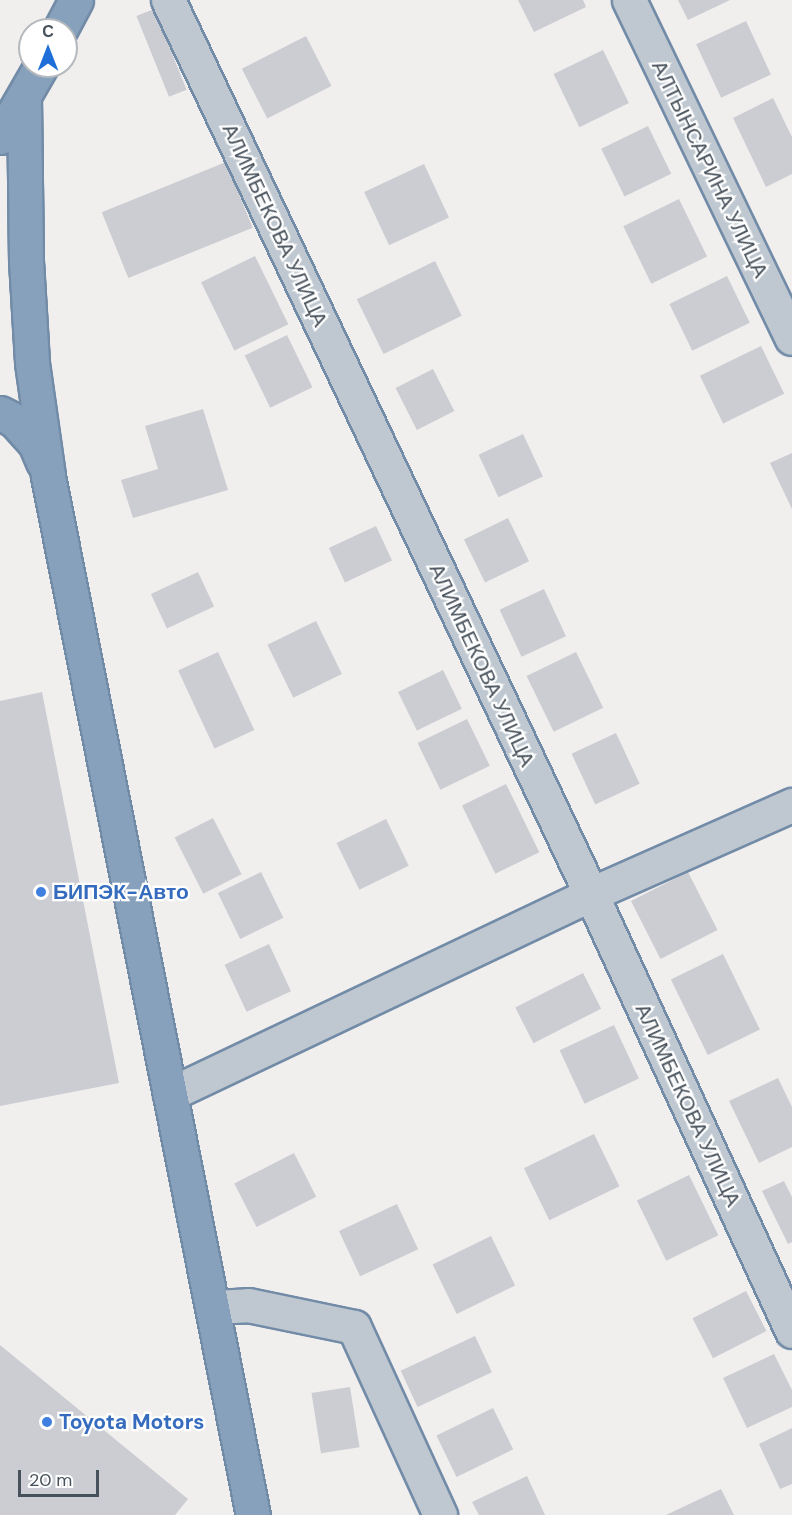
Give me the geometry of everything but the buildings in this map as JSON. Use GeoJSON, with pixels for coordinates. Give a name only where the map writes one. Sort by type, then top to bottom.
{"type":"FeatureCollection","features":[{"type":"Feature","properties":{"kind":"highway"},"geometry":{"type":"LineString","coordinates":[[66,18],[76,0]]}},
{"type":"Feature","properties":{"kind":"highway"},"geometry":{"type":"LineString","coordinates":[[0,137],[35,78]]}},
{"type":"Feature","properties":{"kind":"highway"},"geometry":{"type":"LineString","coordinates":[[24,98],[26,261],[32,363],[48,476],[254,1515]]}},
{"type":"Feature","properties":{"kind":"highway"},"geometry":{"type":"LineString","coordinates":[[0,413],[14,420],[35,443],[48,476]]}},
{"type":"Feature","properties":{"kind":"street","name":"АЛИМБЕКОВА УЛИЦА"},"geometry":{"type":"LineString","coordinates":[[168,0],[591,894],[792,1331]]}},
{"type":"Feature","properties":{"kind":"street","name":"АЛТЫНСАРИНА УЛИЦА"},"geometry":{"type":"LineString","coordinates":[[629,0],[792,338]]}},
{"type":"Feature","properties":{"kind":"street"},"geometry":{"type":"LineString","coordinates":[[170,1094],[591,894],[792,805]]}},
{"type":"Feature","properties":{"kind":"street"},"geometry":{"type":"LineString","coordinates":[[213,1307],[248,1305],[354,1327],[440,1515]]}},
{"type":"Feature","properties":{"kind":"place","name":"БИПЭК-Авто"},"geometry":{"type":"Point","coordinates":[41,892]}},
{"type":"Feature","properties":{"kind":"place","name":"Toyota Motors"},"geometry":{"type":"Point","coordinates":[47,1422]}}]}
